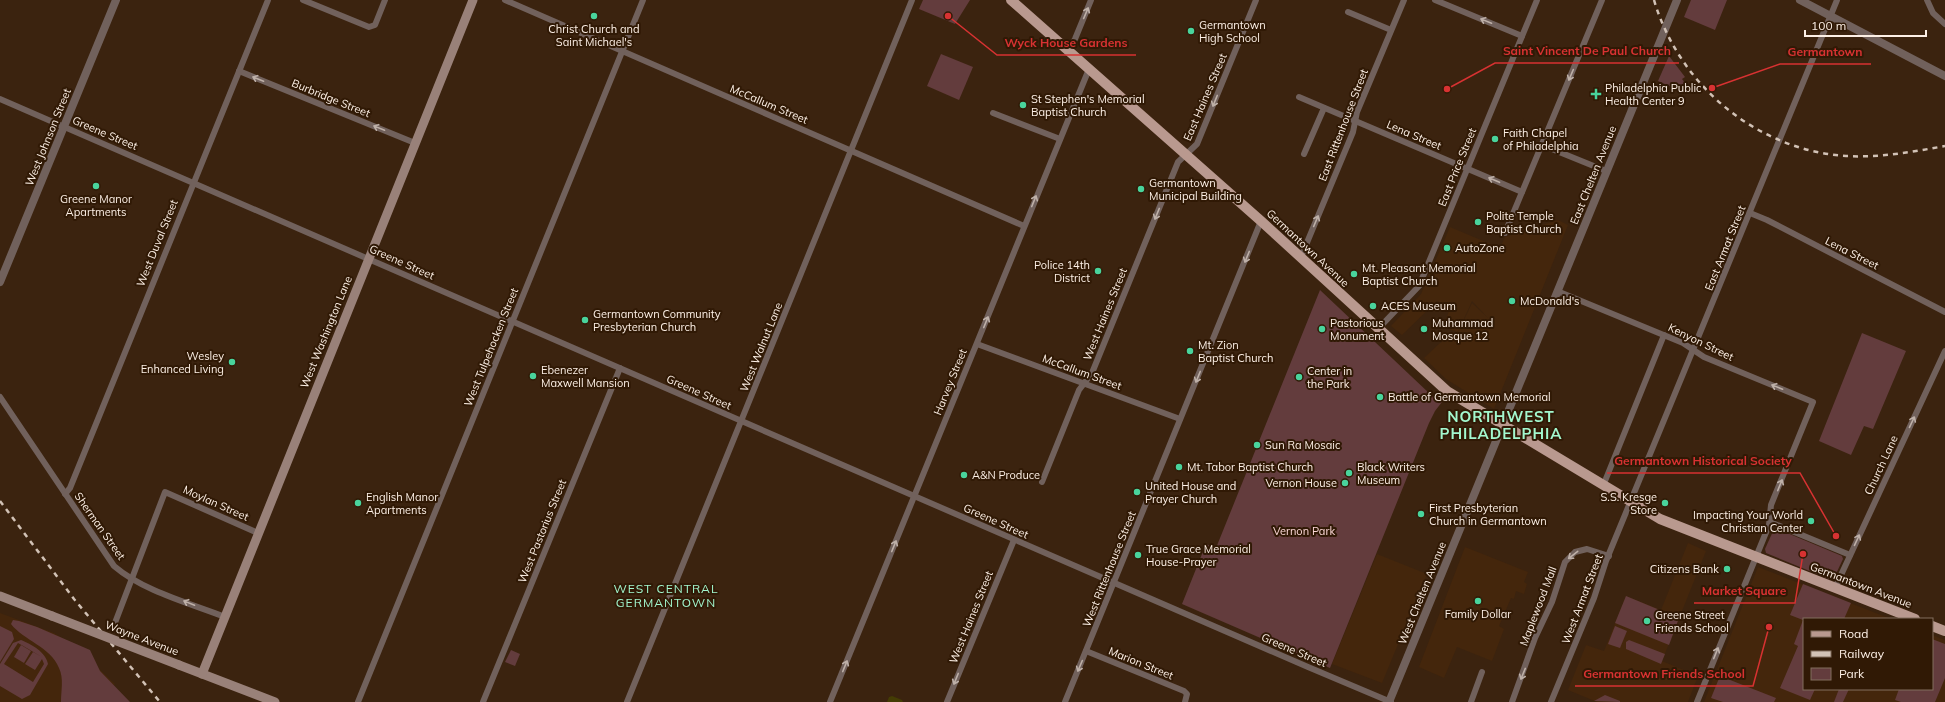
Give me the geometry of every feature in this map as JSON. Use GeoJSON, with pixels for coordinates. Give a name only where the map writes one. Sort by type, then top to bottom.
{"type":"FeatureCollection","features":[{"type":"Feature","properties":{"kind":"main road","name":"West Washington Lane"},"geometry":{"type":"LineString","coordinates":[[202,674],[472,0]]}},
{"type":"Feature","properties":{"kind":"main road","name":"Germantown Avenue"},"geometry":{"type":"LineString","coordinates":[[1011,0],[1301,257],[1438,385],[1502,426],[1670,524],[1912,618]]}},
{"type":"Feature","properties":{"kind":"main road","name":"Wayne Avenue"},"geometry":{"type":"LineString","coordinates":[[0,596],[275,702]]}},
{"type":"Feature","properties":{"kind":"main road"},"geometry":{"type":"LineString","coordinates":[[1933,626],[1945,631]]}},
{"type":"Feature","properties":{"kind":"street","name":"West Johnson Street"},"geometry":{"type":"LineString","coordinates":[[0,282],[116,0]]}},
{"type":"Feature","properties":{"kind":"street","name":"West Duval Street"},"geometry":{"type":"LineString","coordinates":[[65,494],[70,488],[268,0]]}},
{"type":"Feature","properties":{"kind":"street"},"geometry":{"type":"LineString","coordinates":[[303,0],[372,27],[385,0]]}},
{"type":"Feature","properties":{"kind":"street","name":"McCallum Street"},"geometry":{"type":"LineString","coordinates":[[505,0],[1024,226]]}},
{"type":"Feature","properties":{"kind":"street","name":"West Tulpehocken Street"},"geometry":{"type":"LineString","coordinates":[[358,702],[643,0]]}},
{"type":"Feature","properties":{"kind":"street","name":"West Walnut Lane"},"geometry":{"type":"LineString","coordinates":[[627,702],[912,0]]}},
{"type":"Feature","properties":{"kind":"street"},"geometry":{"type":"LineString","coordinates":[[1068,50],[1075,39],[1091,0]]}},
{"type":"Feature","properties":{"kind":"street","name":"East Haines Street"},"geometry":{"type":"LineString","coordinates":[[1186,154],[1197,144],[1256,0]]}},
{"type":"Feature","properties":{"kind":"street","name":"East Rittenhouse Street"},"geometry":{"type":"LineString","coordinates":[[1301,257],[1353,132],[1357,112],[1404,0]]}},
{"type":"Feature","properties":{"kind":"street"},"geometry":{"type":"LineString","coordinates":[[1435,0],[1522,36]]}},
{"type":"Feature","properties":{"kind":"street","name":"East Price Street"},"geometry":{"type":"LineString","coordinates":[[1378,329],[1419,286],[1537,0]]}},
{"type":"Feature","properties":{"kind":"street"},"geometry":{"type":"LineString","coordinates":[[1505,233],[1602,0]]}},
{"type":"Feature","properties":{"kind":"street","name":"East Chelten Avenue"},"geometry":{"type":"LineString","coordinates":[[1502,426],[1677,0]]}},
{"type":"Feature","properties":{"kind":"street"},"geometry":{"type":"LineString","coordinates":[[1800,0],[1945,76]]}},
{"type":"Feature","properties":{"kind":"street","name":"East Armat Street"},"geometry":{"type":"LineString","coordinates":[[1632,503],[1837,0]]}},
{"type":"Feature","properties":{"kind":"street"},"geometry":{"type":"LineString","coordinates":[[1927,0],[1932,13],[1945,24]]}},
{"type":"Feature","properties":{"kind":"street"},"geometry":{"type":"LineString","coordinates":[[1348,12],[1391,30]]}},
{"type":"Feature","properties":{"kind":"street","name":"Harvey Street"},"geometry":{"type":"LineString","coordinates":[[830,702],[1088,69]]}},
{"type":"Feature","properties":{"kind":"street","name":"Burbridge Street"},"geometry":{"type":"LineString","coordinates":[[239,72],[415,142]]}},
{"type":"Feature","properties":{"kind":"street","name":"Lena Street"},"geometry":{"type":"LineString","coordinates":[[1299,97],[1522,192]]}},
{"type":"Feature","properties":{"kind":"street","name":"Greene Street"},"geometry":{"type":"LineString","coordinates":[[0,99],[1390,702]]}},
{"type":"Feature","properties":{"kind":"street"},"geometry":{"type":"LineString","coordinates":[[1304,154],[1324,108]]}},
{"type":"Feature","properties":{"kind":"street"},"geometry":{"type":"LineString","coordinates":[[993,114],[1060,139]]}},
{"type":"Feature","properties":{"kind":"street"},"geometry":{"type":"LineString","coordinates":[[1542,145],[1606,171]]}},
{"type":"Feature","properties":{"kind":"street","name":"West Haines Street"},"geometry":{"type":"LineString","coordinates":[[1042,482],[1079,390],[1092,373],[1178,162],[1186,154]]}},
{"type":"Feature","properties":{"kind":"street","name":"Lena Street"},"geometry":{"type":"LineString","coordinates":[[1750,213],[1767,220],[1945,312]]}},
{"type":"Feature","properties":{"kind":"street","name":"West Rittenhouse Street"},"geometry":{"type":"LineString","coordinates":[[1065,702],[1261,221]]}},
{"type":"Feature","properties":{"kind":"street","name":"Kenyon Street"},"geometry":{"type":"LineString","coordinates":[[1557,291],[1683,342],[1704,357],[1813,402],[1771,505],[1770,522]]}},
{"type":"Feature","properties":{"kind":"street"},"geometry":{"type":"LineString","coordinates":[[1603,486],[1664,335]]}},
{"type":"Feature","properties":{"kind":"street","name":"McCallum Street"},"geometry":{"type":"LineString","coordinates":[[977,344],[1180,419]]}},
{"type":"Feature","properties":{"kind":"street","name":"Church Lane"},"geometry":{"type":"LineString","coordinates":[[1835,588],[1945,351]]}},
{"type":"Feature","properties":{"kind":"street","name":"West Pastorius Street"},"geometry":{"type":"LineString","coordinates":[[483,702],[620,368]]}},
{"type":"Feature","properties":{"kind":"street","name":"Sherman Street"},"geometry":{"type":"LineString","coordinates":[[0,397],[108,558],[119,570],[132,579],[225,617]]}},
{"type":"Feature","properties":{"kind":"street","name":"West Chelten Avenue"},"geometry":{"type":"LineString","coordinates":[[1390,702],[1502,426]]}},
{"type":"Feature","properties":{"kind":"street","name":"Moylan Street"},"geometry":{"type":"LineString","coordinates":[[132,579],[165,492],[258,533]]}},
{"type":"Feature","properties":{"kind":"street","name":"West Armat Street"},"geometry":{"type":"LineString","coordinates":[[1551,702],[1594,598],[1608,556],[1632,503]]}},
{"type":"Feature","properties":{"kind":"street"},"geometry":{"type":"LineString","coordinates":[[1697,702],[1770,522],[1850,555]]}},
{"type":"Feature","properties":{"kind":"street","name":"West Haines Street"},"geometry":{"type":"LineString","coordinates":[[947,702],[1014,540]]}},
{"type":"Feature","properties":{"kind":"street","name":"Maplewood Mall"},"geometry":{"type":"LineString","coordinates":[[1512,702],[1535,638],[1552,602],[1566,562],[1575,552],[1587,549],[1608,556]]}},
{"type":"Feature","properties":{"kind":"street"},"geometry":{"type":"LineString","coordinates":[[113,628],[132,579]]}},
{"type":"Feature","properties":{"kind":"street","name":"Marion Street"},"geometry":{"type":"LineString","coordinates":[[1086,651],[1184,691],[1187,694],[1185,702]]}},
{"type":"Feature","properties":{"kind":"street"},"geometry":{"type":"LineString","coordinates":[[1470,702],[1482,672]]}},
{"type":"Feature","properties":{"kind":"shaded area"},"geometry":{"type":"Polygon","coordinates":[[[1558,220],[1568,225],[1494,409],[1446,379],[1424,358],[1441,343],[1445,335],[1455,339],[1472,303],[1488,318],[1472,301],[1458,332],[1443,327],[1450,308],[1437,301],[1402,335],[1391,326],[1421,294],[1450,227],[1500,248],[1505,237],[1558,220]]]}},
{"type":"Feature","properties":{"kind":"shaded area","name":"Greene Street Friends School"},"geometry":{"type":"Polygon","coordinates":[[[1688,543],[1706,551],[1662,661],[1698,676],[1688,702],[1597,702],[1568,690],[1586,645],[1604,651],[1626,596],[1661,610],[1688,543]]]}},
{"type":"Feature","properties":{"kind":"shaded area"},"geometry":{"type":"Polygon","coordinates":[[[1465,547],[1528,572],[1524,582],[1527,584],[1524,594],[1516,591],[1514,599],[1511,598],[1499,626],[1504,629],[1492,661],[1457,647],[1444,678],[1419,667],[1465,547]]]}},
{"type":"Feature","properties":{"kind":"shaded area"},"geometry":{"type":"Polygon","coordinates":[[[1377,554],[1427,574],[1382,683],[1332,664],[1377,554]]]}},
{"type":"Feature","properties":{"kind":"shaded area"},"geometry":{"type":"Polygon","coordinates":[[[1758,567],[1888,618],[1803,618],[1803,690],[1933,690],[1933,635],[1945,640],[1945,702],[1704,702],[1758,567]]]}},
{"type":"Feature","properties":{"kind":"shaded area"},"geometry":{"type":"Polygon","coordinates":[[[0,613],[54,633],[77,648],[115,684],[92,702],[0,702],[0,613]]]}},
{"type":"Feature","properties":{"kind":"shaded area"},"geometry":{"type":"Polygon","coordinates":[[[892,696],[902,700],[903,702],[887,702],[889,697],[892,696]]]}},
{"type":"Feature","properties":{"kind":"green space"},"geometry":{"type":"Polygon","coordinates":[[[923,0],[970,0],[955,24],[919,9],[923,0]]]}},
{"type":"Feature","properties":{"kind":"green space"},"geometry":{"type":"Polygon","coordinates":[[[1691,0],[1727,0],[1715,30],[1684,17],[1691,0]]]}},
{"type":"Feature","properties":{"kind":"green space"},"geometry":{"type":"Polygon","coordinates":[[[941,54],[973,67],[959,100],[927,86],[941,54]]]}},
{"type":"Feature","properties":{"kind":"green space"},"geometry":{"type":"Polygon","coordinates":[[[1669,56],[1685,77],[1682,79],[1691,90],[1687,94],[1658,81],[1669,56]]]}},
{"type":"Feature","properties":{"kind":"green space","name":"Vernon Park"},"geometry":{"type":"Polygon","coordinates":[[[1320,290],[1430,394],[1442,402],[1435,411],[1429,423],[1330,668],[1182,604],[1206,544],[1216,548],[1320,290]]]}},
{"type":"Feature","properties":{"kind":"green space"},"geometry":{"type":"Polygon","coordinates":[[[1862,333],[1906,351],[1873,429],[1864,426],[1851,455],[1819,441],[1862,333]]]}},
{"type":"Feature","properties":{"kind":"green space"},"geometry":{"type":"Polygon","coordinates":[[[1774,529],[1780,530],[1842,556],[1843,559],[1834,578],[1829,579],[1766,553],[1765,549],[1774,529]]]}},
{"type":"Feature","properties":{"kind":"green space"},"geometry":{"type":"Polygon","coordinates":[[[1803,584],[1851,603],[1844,618],[1803,618],[1803,620],[1790,615],[1803,584]]]}},
{"type":"Feature","properties":{"kind":"green space"},"geometry":{"type":"Polygon","coordinates":[[[1626,596],[1679,618],[1669,645],[1615,623],[1626,596]]]}},
{"type":"Feature","properties":{"kind":"green space"},"geometry":{"type":"Polygon","coordinates":[[[13,620],[37,627],[90,650],[100,671],[130,702],[61,702],[61,672],[55,661],[43,649],[16,630],[11,624],[13,620]]]}},
{"type":"Feature","properties":{"kind":"green space"},"geometry":{"type":"Polygon","coordinates":[[[1803,620],[1803,690],[1815,690],[1810,700],[1780,688],[1798,646],[1794,644],[1803,620]]]}},
{"type":"Feature","properties":{"kind":"green space"},"geometry":{"type":"Polygon","coordinates":[[[0,626],[12,632],[14,639],[0,662],[0,626]]]}},
{"type":"Feature","properties":{"kind":"green space"},"geometry":{"type":"Polygon","coordinates":[[[1615,626],[1627,631],[1620,648],[1608,644],[1615,626]]]}},
{"type":"Feature","properties":{"kind":"green space"},"geometry":{"type":"Polygon","coordinates":[[[1933,639],[1945,644],[1945,678],[1935,702],[1901,702],[1895,700],[1899,690],[1933,690],[1933,639]]]}},
{"type":"Feature","properties":{"kind":"green space"},"geometry":{"type":"Polygon","coordinates":[[[21,640],[33,646],[41,652],[48,664],[30,695],[22,699],[0,686],[0,664],[13,643],[21,640]],[[18,643],[4,664],[33,682],[44,664],[42,659],[35,670],[25,664],[33,652],[42,657],[18,643]]]}},
{"type":"Feature","properties":{"kind":"green space"},"geometry":{"type":"Polygon","coordinates":[[[1629,640],[1665,654],[1661,664],[1626,649],[1626,642],[1629,640]]]}},
{"type":"Feature","properties":{"kind":"green space"},"geometry":{"type":"Polygon","coordinates":[[[21,645],[31,651],[24,663],[14,657],[21,645]]]}},
{"type":"Feature","properties":{"kind":"green space"},"geometry":{"type":"Polygon","coordinates":[[[511,650],[520,654],[515,666],[505,662],[511,650]]]}},
{"type":"Feature","properties":{"kind":"green space"},"geometry":{"type":"Polygon","coordinates":[[[1720,676],[1776,698],[1774,702],[1723,702],[1711,698],[1720,676]]]}},
{"type":"Feature","properties":{"kind":"green space"},"geometry":{"type":"Polygon","coordinates":[[[1839,690],[1849,690],[1843,702],[1834,702],[1839,690]]]}},
{"type":"Feature","properties":{"kind":"green space"},"geometry":{"type":"Polygon","coordinates":[[[1605,695],[1620,701],[1620,702],[1594,701],[1605,695]]]}},
{"type":"Feature","properties":{"kind":"railway"},"geometry":{"type":"LineString","coordinates":[[1654,0],[1666,31],[1682,59],[1702,85],[1726,108],[1752,126],[1782,141],[1813,151],[1846,156],[1883,155],[1945,146]]}},
{"type":"Feature","properties":{"kind":"railway"},"geometry":{"type":"LineString","coordinates":[[0,501],[74,599],[160,702]]}},
{"type":"Feature","properties":{"kind":"place","name":"Christ Church and Saint Michael's"},"geometry":{"type":"Point","coordinates":[594,16]}},
{"type":"Feature","properties":{"kind":"place","name":"Wyck House Gardens"},"geometry":{"type":"Point","coordinates":[948,16]}},
{"type":"Feature","properties":{"kind":"place","name":"Germantown High School"},"geometry":{"type":"Point","coordinates":[1191,31]}},
{"type":"Feature","properties":{"kind":"place","name":"Germantown"},"geometry":{"type":"Point","coordinates":[1712,88]}},
{"type":"Feature","properties":{"kind":"place","name":"Saint Vincent De Paul Church"},"geometry":{"type":"Point","coordinates":[1447,89]}},
{"type":"Feature","properties":{"kind":"place","name":"Philadelphia Public Health Center 9"},"geometry":{"type":"Point","coordinates":[1596,94]}},
{"type":"Feature","properties":{"kind":"place","name":"St Stephen's Memorial Baptist Church"},"geometry":{"type":"Point","coordinates":[1023,105]}},
{"type":"Feature","properties":{"kind":"place","name":"Faith Chapel of Philadelphia"},"geometry":{"type":"Point","coordinates":[1495,139]}},
{"type":"Feature","properties":{"kind":"place","name":"Greene Manor Apartments"},"geometry":{"type":"Point","coordinates":[96,186]}},
{"type":"Feature","properties":{"kind":"place","name":"Germantown Municipal Building"},"geometry":{"type":"Point","coordinates":[1141,189]}},
{"type":"Feature","properties":{"kind":"place","name":"Polite Temple Baptist Church"},"geometry":{"type":"Point","coordinates":[1478,222]}},
{"type":"Feature","properties":{"kind":"place","name":"AutoZone"},"geometry":{"type":"Point","coordinates":[1447,248]}},
{"type":"Feature","properties":{"kind":"place","name":"Police 14th District"},"geometry":{"type":"Point","coordinates":[1098,271]}},
{"type":"Feature","properties":{"kind":"place","name":"Mt. Pleasant Memorial Baptist Church"},"geometry":{"type":"Point","coordinates":[1354,274]}},
{"type":"Feature","properties":{"kind":"place","name":"McDonald's"},"geometry":{"type":"Point","coordinates":[1512,301]}},
{"type":"Feature","properties":{"kind":"place","name":"ACES Museum"},"geometry":{"type":"Point","coordinates":[1373,306]}},
{"type":"Feature","properties":{"kind":"place","name":"Germantown Community Presbyterian Church"},"geometry":{"type":"Point","coordinates":[585,320]}},
{"type":"Feature","properties":{"kind":"place","name":"Pastorious Monument"},"geometry":{"type":"Point","coordinates":[1322,329]}},
{"type":"Feature","properties":{"kind":"place","name":"Muhammad Mosque 12"},"geometry":{"type":"Point","coordinates":[1424,329]}},
{"type":"Feature","properties":{"kind":"place","name":"Mt. Zion Baptist Church"},"geometry":{"type":"Point","coordinates":[1190,351]}},
{"type":"Feature","properties":{"kind":"place","name":"Wesley Enhanced Living"},"geometry":{"type":"Point","coordinates":[232,362]}},
{"type":"Feature","properties":{"kind":"place","name":"Ebenezer Maxwell Mansion"},"geometry":{"type":"Point","coordinates":[533,376]}},
{"type":"Feature","properties":{"kind":"place","name":"Center in the Park"},"geometry":{"type":"Point","coordinates":[1299,377]}},
{"type":"Feature","properties":{"kind":"place","name":"Battle of Germantown Memorial"},"geometry":{"type":"Point","coordinates":[1380,397]}},
{"type":"Feature","properties":{"kind":"place","name":"Sun Ra Mosaic"},"geometry":{"type":"Point","coordinates":[1257,445]}},
{"type":"Feature","properties":{"kind":"place","name":"Mt. Tabor Baptist Church"},"geometry":{"type":"Point","coordinates":[1179,467]}},
{"type":"Feature","properties":{"kind":"place","name":"Black Writers Museum"},"geometry":{"type":"Point","coordinates":[1349,473]}},
{"type":"Feature","properties":{"kind":"place","name":"A&N Produce"},"geometry":{"type":"Point","coordinates":[964,475]}},
{"type":"Feature","properties":{"kind":"place","name":"Vernon House"},"geometry":{"type":"Point","coordinates":[1345,483]}},
{"type":"Feature","properties":{"kind":"place","name":"United House and Prayer Church"},"geometry":{"type":"Point","coordinates":[1137,492]}},
{"type":"Feature","properties":{"kind":"place","name":"English Manor Apartments"},"geometry":{"type":"Point","coordinates":[358,503]}},
{"type":"Feature","properties":{"kind":"place","name":"S.S. Kresge Store"},"geometry":{"type":"Point","coordinates":[1665,503]}},
{"type":"Feature","properties":{"kind":"place","name":"First Presbyterian Church in Germantown"},"geometry":{"type":"Point","coordinates":[1421,514]}},
{"type":"Feature","properties":{"kind":"place","name":"Impacting Your World Christian Center"},"geometry":{"type":"Point","coordinates":[1811,521]}},
{"type":"Feature","properties":{"kind":"place","name":"Germantown Historical Society"},"geometry":{"type":"Point","coordinates":[1836,536]}},
{"type":"Feature","properties":{"kind":"place","name":"Market Square"},"geometry":{"type":"Point","coordinates":[1803,554]}},
{"type":"Feature","properties":{"kind":"place","name":"True Grace Memorial House-Prayer"},"geometry":{"type":"Point","coordinates":[1138,555]}},
{"type":"Feature","properties":{"kind":"place","name":"Citizens Bank"},"geometry":{"type":"Point","coordinates":[1727,569]}},
{"type":"Feature","properties":{"kind":"place","name":"Family Dollar"},"geometry":{"type":"Point","coordinates":[1478,601]}},
{"type":"Feature","properties":{"kind":"place","name":"Greene Street Friends School"},"geometry":{"type":"Point","coordinates":[1647,621]}},
{"type":"Feature","properties":{"kind":"place","name":"Germantown Friends School"},"geometry":{"type":"Point","coordinates":[1769,627]}},
{"type":"Feature","properties":{"kind":"district","name":"NORTHWEST PHILADELPHIA"},"geometry":{"type":"Point","coordinates":[1501,424]}},
{"type":"Feature","properties":{"kind":"district","name":"WEST CENTRAL GERMANTOWN"},"geometry":{"type":"Point","coordinates":[666,595]}}]}
